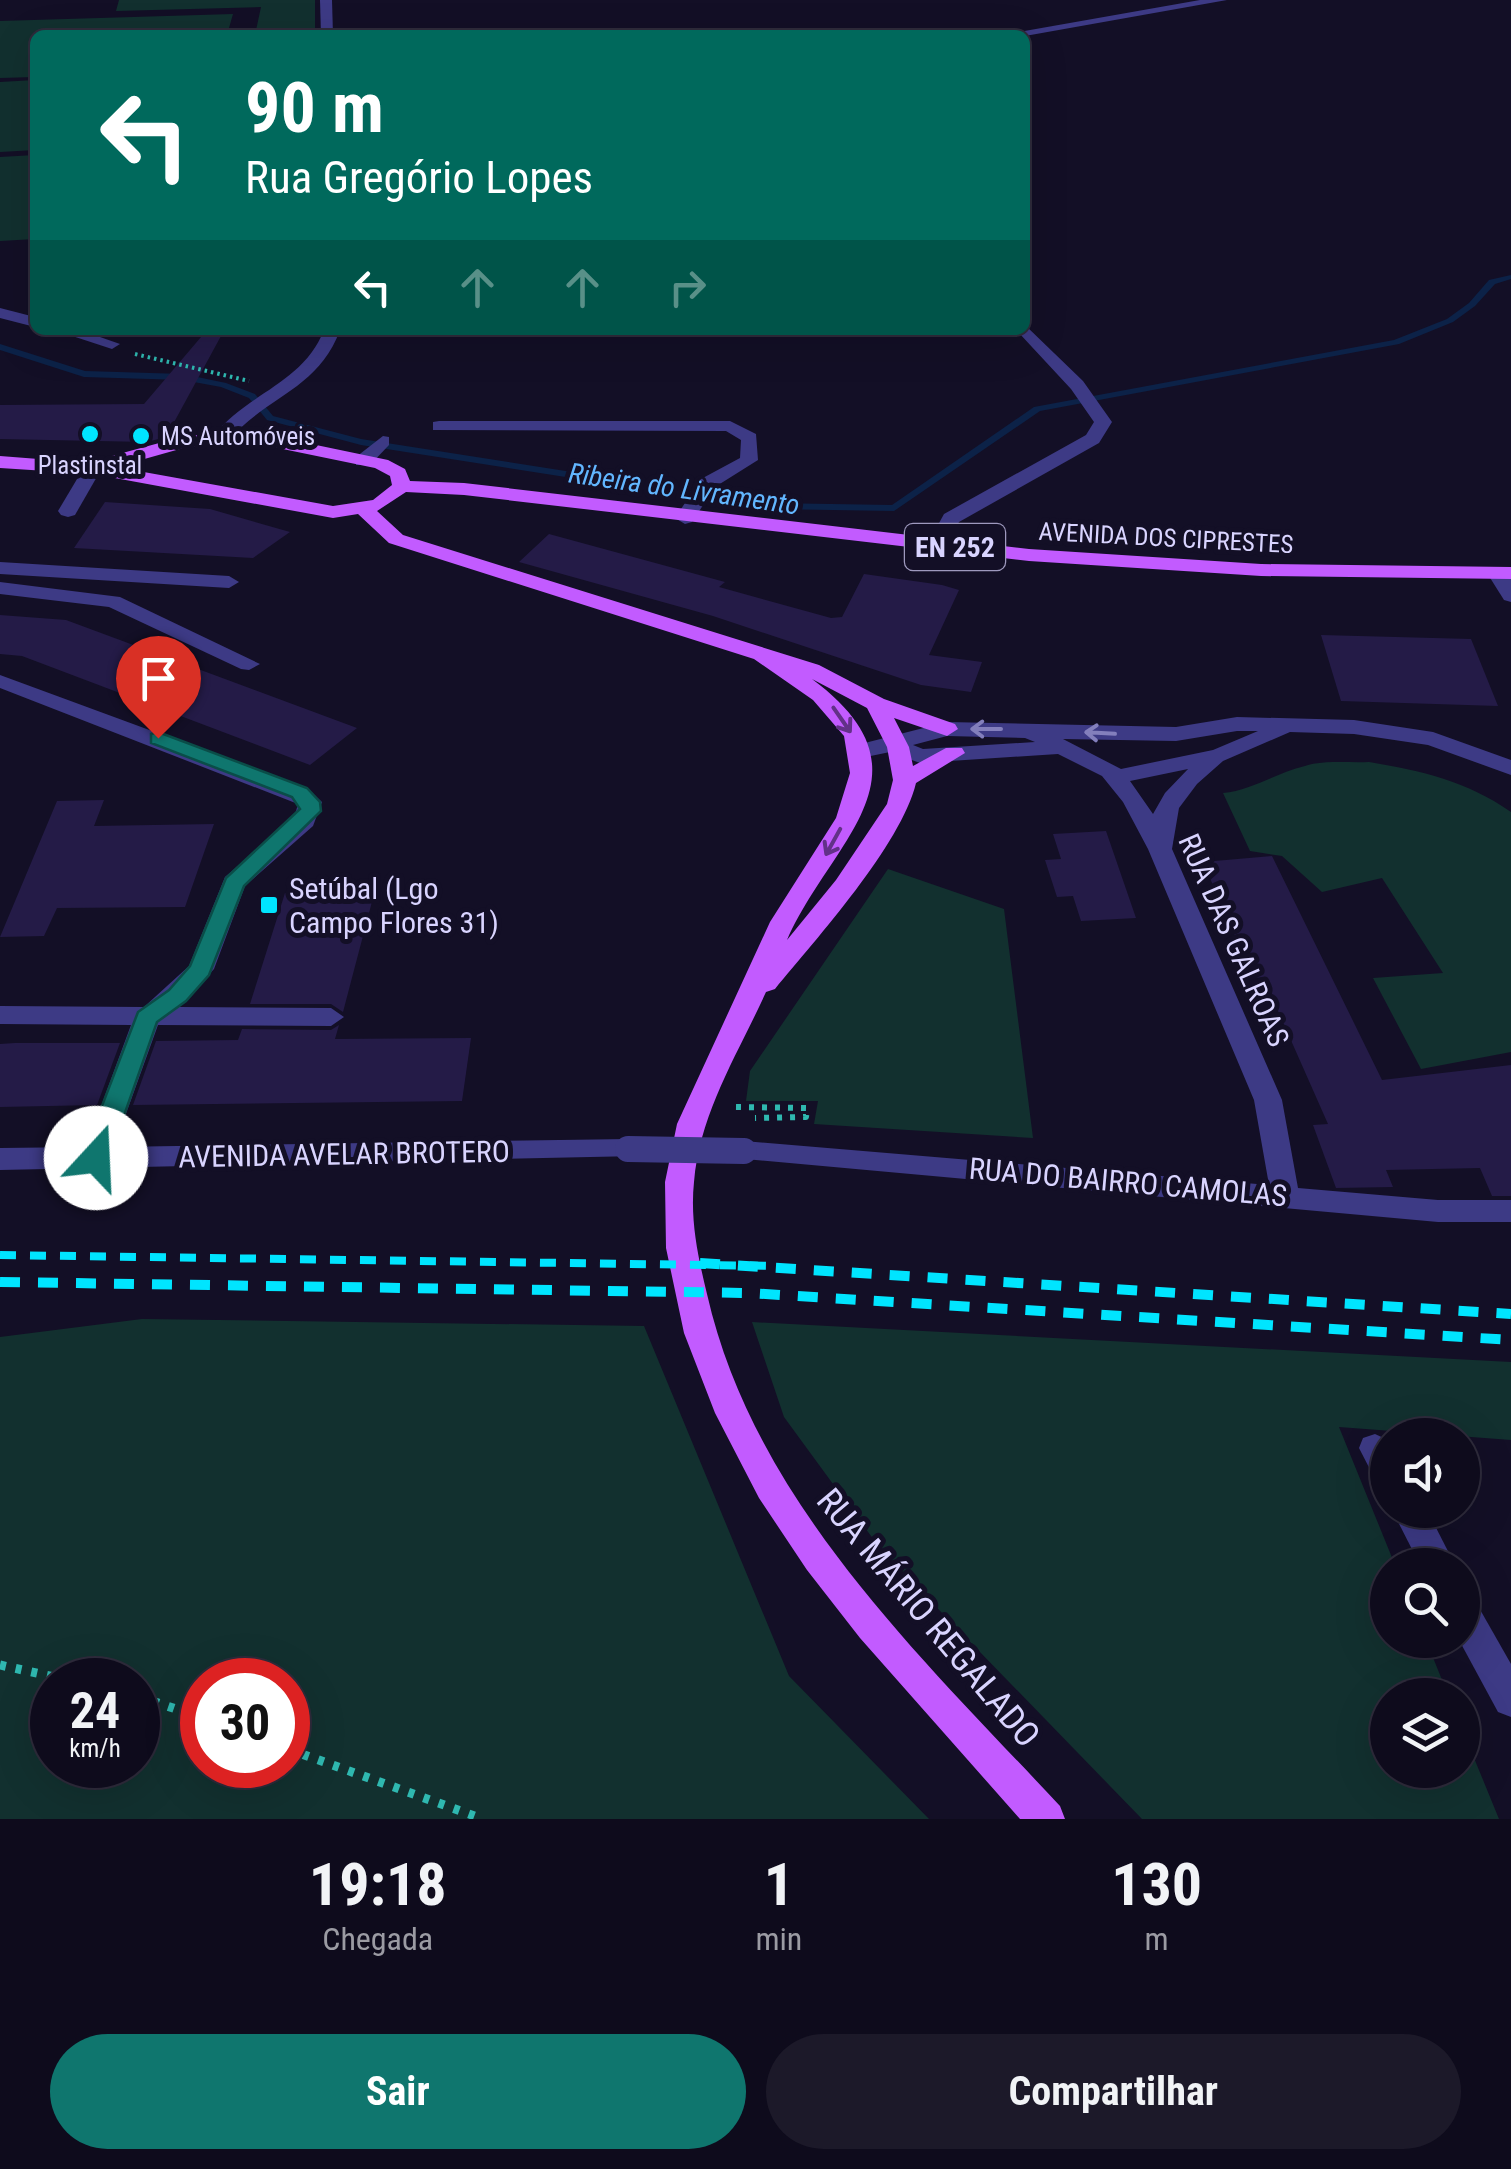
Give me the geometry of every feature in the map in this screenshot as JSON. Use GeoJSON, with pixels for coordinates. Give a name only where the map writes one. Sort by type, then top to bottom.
{"type":"FeatureCollection","features":[{"type":"Feature","properties":{"kind":"main road"},"geometry":{"type":"LineString","coordinates":[[0,462],[112,462],[192,440],[222,437],[373,451],[402,479],[402,486],[390,500],[365,510],[333,512],[66,464]]}},
{"type":"Feature","properties":{"kind":"main road"},"geometry":{"type":"LineString","coordinates":[[166,450],[155,465],[166,481]]}},
{"type":"Feature","properties":{"kind":"main road","name":"AVENIDA DOS CIPRESTES"},"geometry":{"type":"LineString","coordinates":[[402,486],[692,506],[937,544],[1262,570],[1504,573]]}},
{"type":"Feature","properties":{"kind":"main road"},"geometry":{"type":"LineString","coordinates":[[365,510],[390,535],[416,546],[811,670],[876,704],[947,729]]}},
{"type":"Feature","properties":{"kind":"main road"},"geometry":{"type":"LineString","coordinates":[[760,654],[828,701],[861,751]]}},
{"type":"Feature","properties":{"kind":"main road"},"geometry":{"type":"LineString","coordinates":[[876,704],[898,747],[905,780],[954,753]]}},
{"type":"Feature","properties":{"kind":"main road","name":"RUA MÁRIO REGALADO"},"geometry":{"type":"LineString","coordinates":[[861,751],[859,786],[844,822],[784,922],[744,1010],[704,1082],[682,1166],[680,1246],[701,1338],[757,1465],[811,1550],[880,1634],[1046,1819]]}},
{"type":"Feature","properties":{"kind":"main road","name":"RUA MÁRIO REGALADO"},"geometry":{"type":"LineString","coordinates":[[744,1010],[862,862],[898,804],[905,780]]}},
{"type":"Feature","properties":{"kind":"street"},"geometry":{"type":"LineString","coordinates":[[326,0],[327,30]]}},
{"type":"Feature","properties":{"kind":"street"},"geometry":{"type":"LineString","coordinates":[[1030,31],[1220,0]]}},
{"type":"Feature","properties":{"kind":"street"},"geometry":{"type":"LineString","coordinates":[[0,312],[30,321]]}},
{"type":"Feature","properties":{"kind":"street"},"geometry":{"type":"LineString","coordinates":[[80,335],[112,344]]}},
{"type":"Feature","properties":{"kind":"street"},"geometry":{"type":"LineString","coordinates":[[222,437],[247,415],[283,393],[316,363],[330,335]]}},
{"type":"Feature","properties":{"kind":"street"},"geometry":{"type":"LineString","coordinates":[[937,544],[951,518],[1092,439],[1103,422],[1077,386],[1030,335]]}},
{"type":"Feature","properties":{"kind":"street"},"geometry":{"type":"LineString","coordinates":[[440,426],[730,426],[750,438],[749,460],[692,506]]}},
{"type":"Feature","properties":{"kind":"street"},"geometry":{"type":"LineString","coordinates":[[68,510],[93,468]]}},
{"type":"Feature","properties":{"kind":"street"},"geometry":{"type":"LineString","coordinates":[[0,568],[229,582]]}},
{"type":"Feature","properties":{"kind":"street"},"geometry":{"type":"LineString","coordinates":[[1504,573],[1511,596]]}},
{"type":"Feature","properties":{"kind":"street"},"geometry":{"type":"LineString","coordinates":[[0,588],[113,601],[249,664]]}},
{"type":"Feature","properties":{"kind":"street"},"geometry":{"type":"LineString","coordinates":[[0,681],[299,793],[310,802],[305,821],[234,883],[200,969],[177,996],[147,1018],[96,1158]]}},
{"type":"Feature","properties":{"kind":"street"},"geometry":{"type":"LineString","coordinates":[[1024,729],[1176,734],[1237,724],[1294,724],[1415,735],[1511,768]]}},
{"type":"Feature","properties":{"kind":"street"},"geometry":{"type":"LineString","coordinates":[[1116,777],[1220,755],[1294,724]]}},
{"type":"Feature","properties":{"kind":"street","name":"RUA DAS GALROAS"},"geometry":{"type":"LineString","coordinates":[[861,751],[898,747],[917,735],[947,729],[1024,729],[1116,777],[1160,849],[1268,1100],[1285,1196]]}},
{"type":"Feature","properties":{"kind":"street"},"geometry":{"type":"LineString","coordinates":[[1116,777],[1138,750],[1176,734]]}},
{"type":"Feature","properties":{"kind":"street","name":"RUA DAS GALROAS"},"geometry":{"type":"LineString","coordinates":[[898,747],[920,756],[1064,748]]}},
{"type":"Feature","properties":{"kind":"street"},"geometry":{"type":"LineString","coordinates":[[1160,849],[1160,818],[1172,797],[1220,755]]}},
{"type":"Feature","properties":{"kind":"street"},"geometry":{"type":"LineString","coordinates":[[0,1015],[331,1016]]}},
{"type":"Feature","properties":{"kind":"street","name":"AVENIDA AVELAR BROTERO"},"geometry":{"type":"LineString","coordinates":[[0,1159],[628,1150],[744,1152]]}},
{"type":"Feature","properties":{"kind":"street","name":"RUA DO BAIRRO CAMOLAS"},"geometry":{"type":"LineString","coordinates":[[744,1152],[1438,1211],[1511,1212]]}},
{"type":"Feature","properties":{"kind":"street"},"geometry":{"type":"LineString","coordinates":[[1480,1643],[1511,1700]]}},
{"type":"Feature","properties":{"kind":"path"},"geometry":{"type":"LineString","coordinates":[[112,344],[152,362],[244,379],[283,393]]}},
{"type":"Feature","properties":{"kind":"path"},"geometry":{"type":"LineString","coordinates":[[736,1106],[808,1108],[806,1118],[745,1118],[744,1152]]}},
{"type":"Feature","properties":{"kind":"path"},"geometry":{"type":"LineString","coordinates":[[0,1665],[30,1672]]}},
{"type":"Feature","properties":{"kind":"path"},"geometry":{"type":"LineString","coordinates":[[310,1756],[483,1819]]}},
{"type":"Feature","properties":{"kind":"green space"},"geometry":{"type":"Polygon","coordinates":[[[119,0],[315,0],[315,30],[256,30],[261,7],[116,11],[119,0]]]}},
{"type":"Feature","properties":{"kind":"green space"},"geometry":{"type":"Polygon","coordinates":[[[233,14],[228,30],[30,30],[30,77],[0,78],[0,21],[233,14]]]}},
{"type":"Feature","properties":{"kind":"green space"},"geometry":{"type":"Polygon","coordinates":[[[30,80],[30,150],[0,152],[0,82],[30,80]]]}},
{"type":"Feature","properties":{"kind":"green space"},"geometry":{"type":"Polygon","coordinates":[[[30,155],[30,239],[0,241],[0,157],[30,155]]]}},
{"type":"Feature","properties":{"kind":"green space"},"geometry":{"type":"Polygon","coordinates":[[[1369,762],[1443,779],[1478,792],[1511,812],[1511,1052],[1421,1069],[1373,978],[1443,973],[1382,878],[1322,892],[1282,856],[1250,851],[1223,793],[1312,764],[1369,762]]]}},
{"type":"Feature","properties":{"kind":"green space"},"geometry":{"type":"Polygon","coordinates":[[[888,869],[1004,909],[1033,1138],[814,1124],[818,1101],[746,1101],[750,1071],[888,869]]]}},
{"type":"Feature","properties":{"kind":"green space"},"geometry":{"type":"Polygon","coordinates":[[[142,1319],[644,1326],[789,1676],[929,1819],[0,1819],[0,1337],[142,1319]]]}},
{"type":"Feature","properties":{"kind":"green space"},"geometry":{"type":"Polygon","coordinates":[[[752,1322],[1511,1362],[1511,1440],[1480,1438],[1480,1418],[1370,1418],[1370,1429],[1339,1427],[1370,1503],[1370,1528],[1380,1528],[1388,1548],[1370,1548],[1370,1658],[1433,1658],[1441,1678],[1370,1678],[1370,1788],[1480,1788],[1480,1773],[1499,1819],[1142,1819],[882,1551],[784,1417],[752,1322]]]}},
{"type":"Feature","properties":{"kind":"building"},"geometry":{"type":"Polygon","coordinates":[[[203,335],[221,336],[166,437],[147,442],[0,439],[0,405],[144,404],[203,335]]]}},
{"type":"Feature","properties":{"kind":"building"},"geometry":{"type":"Polygon","coordinates":[[[105,502],[210,509],[290,532],[253,558],[74,548],[105,502]]]}},
{"type":"Feature","properties":{"kind":"building"},"geometry":{"type":"Polygon","coordinates":[[[549,534],[725,582],[719,587],[831,618],[842,617],[864,574],[959,590],[929,655],[982,662],[971,692],[921,685],[713,616],[519,562],[549,534]]]}},
{"type":"Feature","properties":{"kind":"building"},"geometry":{"type":"Polygon","coordinates":[[[0,615],[66,620],[357,728],[310,765],[22,656],[0,654],[0,615]]]}},
{"type":"Feature","properties":{"kind":"building"},"geometry":{"type":"Polygon","coordinates":[[[1321,635],[1471,639],[1498,706],[1341,701],[1321,635]]]}},
{"type":"Feature","properties":{"kind":"building"},"geometry":{"type":"Polygon","coordinates":[[[104,800],[94,826],[214,824],[185,907],[57,908],[44,936],[0,937],[57,801],[104,800]]]}},
{"type":"Feature","properties":{"kind":"building"},"geometry":{"type":"Polygon","coordinates":[[[1106,831],[1136,918],[1081,921],[1073,896],[1057,897],[1045,860],[1061,859],[1053,834],[1106,831]]]}},
{"type":"Feature","properties":{"kind":"building"},"geometry":{"type":"Polygon","coordinates":[[[1272,856],[1382,1080],[1511,1065],[1511,1196],[1492,1196],[1480,1168],[1386,1170],[1393,1187],[1336,1188],[1313,1125],[1328,1124],[1263,977],[1253,978],[1203,862],[1272,856]]]}},
{"type":"Feature","properties":{"kind":"building"},"geometry":{"type":"Polygon","coordinates":[[[285,893],[374,894],[343,1012],[331,1004],[250,1004],[285,893]]]}},
{"type":"Feature","properties":{"kind":"building"},"geometry":{"type":"Polygon","coordinates":[[[339,1025],[335,1039],[471,1038],[462,1101],[133,1105],[156,1041],[238,1040],[242,1029],[331,1030],[339,1025]]]}},
{"type":"Feature","properties":{"kind":"building"},"geometry":{"type":"Polygon","coordinates":[[[120,1043],[97,1105],[0,1107],[0,1044],[120,1043]]]}},
{"type":"Feature","properties":{"kind":"waterway","name":"Ribeira do Livramento"},"geometry":{"type":"LineString","coordinates":[[0,347],[84,374],[183,377],[223,385],[252,396],[270,418],[361,442],[770,506],[894,508],[1037,409],[1396,342],[1450,320],[1492,282],[1511,277]]}},
{"type":"Feature","properties":{"kind":"railway"},"geometry":{"type":"LineString","coordinates":[[0,1255],[739,1265]]}},
{"type":"Feature","properties":{"kind":"railway"},"geometry":{"type":"LineString","coordinates":[[700,1263],[739,1265]]}},
{"type":"Feature","properties":{"kind":"railway"},"geometry":{"type":"LineString","coordinates":[[739,1265],[777,1266]]}},
{"type":"Feature","properties":{"kind":"railway"},"geometry":{"type":"LineString","coordinates":[[739,1265],[1511,1314]]}},
{"type":"Feature","properties":{"kind":"railway"},"geometry":{"type":"LineString","coordinates":[[0,1282],[748,1293],[1511,1340]]}},
{"type":"Feature","properties":{"kind":"place","name":"Plastinstal"},"geometry":{"type":"Point","coordinates":[90,434]}},
{"type":"Feature","properties":{"kind":"place","name":"MS Automóveis"},"geometry":{"type":"Point","coordinates":[141,436]}},
{"type":"Feature","properties":{"kind":"place","name":"Setúbal (Lgo Campo Flores 31)"},"geometry":{"type":"Point","coordinates":[269,905]}},
{"type":"Feature","properties":{"kind":"route"},"geometry":{"type":"LineString","coordinates":[[96,1158],[147,1018],[177,996],[200,969],[234,883],[305,821],[311,811],[310,802],[299,793],[158,738]]}}]}
